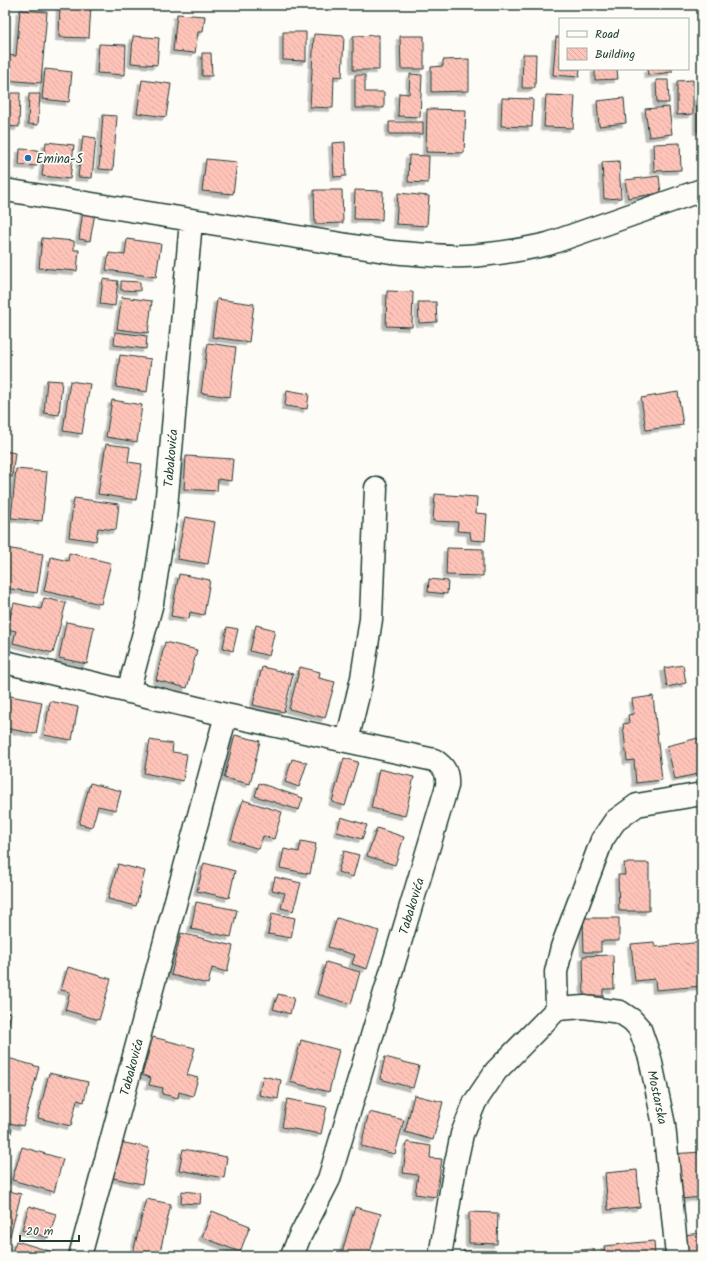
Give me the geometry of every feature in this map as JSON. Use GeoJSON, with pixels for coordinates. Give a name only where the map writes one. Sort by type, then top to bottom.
{"type":"FeatureCollection","features":[{"type":"Feature","properties":{"kind":"street"},"geometry":{"type":"LineString","coordinates":[[5,190],[391,252],[431,256],[466,256],[527,249],[548,244],[702,190]]}},
{"type":"Feature","properties":{"kind":"street","name":"Tabakovića"},"geometry":{"type":"LineString","coordinates":[[128,692],[152,603],[165,519],[192,221]]}},
{"type":"Feature","properties":{"kind":"street"},"geometry":{"type":"LineString","coordinates":[[347,741],[362,678],[371,619],[376,488]]}},
{"type":"Feature","properties":{"kind":"street","name":"Tabakovića"},"geometry":{"type":"LineString","coordinates":[[5,662],[226,715],[434,760],[445,769],[448,777],[447,786],[329,1178],[299,1238],[292,1256]]}},
{"type":"Feature","properties":{"kind":"street","name":"Tabakovića"},"geometry":{"type":"LineString","coordinates":[[80,1256],[226,715]]}},
{"type":"Feature","properties":{"kind":"street"},"geometry":{"type":"LineString","coordinates":[[440,1256],[462,1134],[475,1102],[496,1071],[557,1009],[556,972],[562,947],[602,840],[616,821],[636,805],[702,794]]}},
{"type":"Feature","properties":{"kind":"street","name":"Mostarska"},"geometry":{"type":"LineString","coordinates":[[557,1009],[584,1007],[620,1012],[632,1020],[640,1029],[650,1058],[664,1125],[677,1256]]}},
{"type":"Feature","properties":{"kind":"building"},"geometry":{"type":"Polygon","coordinates":[[[60,5],[91,5],[89,38],[59,37],[60,5]]]}},
{"type":"Feature","properties":{"kind":"building"},"geometry":{"type":"Polygon","coordinates":[[[20,10],[47,12],[41,83],[5,80],[6,55],[16,56],[20,10]]]}},
{"type":"Feature","properties":{"kind":"building"},"geometry":{"type":"Polygon","coordinates":[[[177,14],[205,16],[203,32],[198,32],[195,53],[173,51],[177,14]]]}},
{"type":"Feature","properties":{"kind":"building"},"geometry":{"type":"Polygon","coordinates":[[[283,32],[306,32],[306,61],[283,60],[283,32]]]}},
{"type":"Feature","properties":{"kind":"building"},"geometry":{"type":"Polygon","coordinates":[[[314,34],[344,36],[342,77],[334,76],[333,108],[310,107],[314,34]]]}},
{"type":"Feature","properties":{"kind":"building"},"geometry":{"type":"Polygon","coordinates":[[[379,35],[379,70],[353,70],[353,36],[379,35]]]}},
{"type":"Feature","properties":{"kind":"building"},"geometry":{"type":"Polygon","coordinates":[[[133,36],[159,38],[157,65],[131,63],[133,36]]]}},
{"type":"Feature","properties":{"kind":"building"},"geometry":{"type":"Polygon","coordinates":[[[400,36],[424,36],[424,69],[401,69],[400,36]]]}},
{"type":"Feature","properties":{"kind":"building"},"geometry":{"type":"Polygon","coordinates":[[[556,37],[559,37],[559,70],[580,70],[579,77],[553,75],[556,37]]]}},
{"type":"Feature","properties":{"kind":"building"},"geometry":{"type":"Polygon","coordinates":[[[99,44],[126,45],[125,75],[97,73],[99,44]]]}},
{"type":"Feature","properties":{"kind":"building"},"geometry":{"type":"Polygon","coordinates":[[[202,53],[211,53],[212,76],[202,76],[202,53]]]}},
{"type":"Feature","properties":{"kind":"building"},"geometry":{"type":"Polygon","coordinates":[[[523,54],[536,54],[535,88],[522,88],[523,54]]]}},
{"type":"Feature","properties":{"kind":"building"},"geometry":{"type":"Polygon","coordinates":[[[469,59],[469,91],[431,92],[431,67],[443,66],[443,60],[469,59]]]}},
{"type":"Feature","properties":{"kind":"building"},"geometry":{"type":"Polygon","coordinates":[[[45,69],[72,72],[69,102],[42,99],[45,69]]]}},
{"type":"Feature","properties":{"kind":"building"},"geometry":{"type":"Polygon","coordinates":[[[595,70],[617,70],[618,79],[595,80],[595,70]]]}},
{"type":"Feature","properties":{"kind":"building"},"geometry":{"type":"Polygon","coordinates":[[[647,70],[672,70],[672,72],[648,75],[647,70]]]}},
{"type":"Feature","properties":{"kind":"building"},"geometry":{"type":"Polygon","coordinates":[[[410,74],[422,75],[420,117],[398,116],[399,93],[409,94],[410,74]]]}},
{"type":"Feature","properties":{"kind":"building"},"geometry":{"type":"Polygon","coordinates":[[[355,75],[365,75],[365,92],[384,92],[384,108],[355,108],[355,75]]]}},
{"type":"Feature","properties":{"kind":"building"},"geometry":{"type":"Polygon","coordinates":[[[142,80],[171,84],[166,117],[137,113],[142,80]]]}},
{"type":"Feature","properties":{"kind":"building"},"geometry":{"type":"Polygon","coordinates":[[[656,80],[668,80],[669,103],[657,103],[656,80]]]}},
{"type":"Feature","properties":{"kind":"building"},"geometry":{"type":"Polygon","coordinates":[[[693,80],[693,114],[677,115],[677,81],[693,80]]]}},
{"type":"Feature","properties":{"kind":"building"},"geometry":{"type":"Polygon","coordinates":[[[5,93],[20,93],[19,127],[5,126],[5,93]]]}},
{"type":"Feature","properties":{"kind":"building"},"geometry":{"type":"Polygon","coordinates":[[[29,94],[40,94],[38,125],[28,124],[29,94]]]}},
{"type":"Feature","properties":{"kind":"building"},"geometry":{"type":"Polygon","coordinates":[[[546,95],[575,96],[573,128],[544,127],[546,95]]]}},
{"type":"Feature","properties":{"kind":"building"},"geometry":{"type":"Polygon","coordinates":[[[697,97],[702,97],[702,131],[697,131],[697,97]]]}},
{"type":"Feature","properties":{"kind":"building"},"geometry":{"type":"Polygon","coordinates":[[[502,98],[533,99],[532,127],[501,126],[502,98]]]}},
{"type":"Feature","properties":{"kind":"building"},"geometry":{"type":"Polygon","coordinates":[[[624,98],[626,123],[599,126],[597,101],[624,98]]]}},
{"type":"Feature","properties":{"kind":"building"},"geometry":{"type":"Polygon","coordinates":[[[669,107],[672,134],[649,137],[645,109],[669,107]]]}},
{"type":"Feature","properties":{"kind":"building"},"geometry":{"type":"Polygon","coordinates":[[[427,109],[466,110],[464,153],[426,152],[427,109]]]}},
{"type":"Feature","properties":{"kind":"building"},"geometry":{"type":"Polygon","coordinates":[[[103,115],[117,116],[113,170],[99,169],[103,115]]]}},
{"type":"Feature","properties":{"kind":"building"},"geometry":{"type":"Polygon","coordinates":[[[389,122],[423,122],[423,134],[389,134],[389,122]]]}},
{"type":"Feature","properties":{"kind":"building"},"geometry":{"type":"Polygon","coordinates":[[[83,136],[96,138],[92,178],[78,177],[83,136]]]}},
{"type":"Feature","properties":{"kind":"building"},"geometry":{"type":"Polygon","coordinates":[[[46,142],[74,145],[70,179],[42,176],[46,142]]]}},
{"type":"Feature","properties":{"kind":"building"},"geometry":{"type":"Polygon","coordinates":[[[345,142],[346,176],[334,177],[332,143],[345,142]]]}},
{"type":"Feature","properties":{"kind":"building"},"geometry":{"type":"Polygon","coordinates":[[[680,143],[681,170],[654,171],[653,144],[680,143]]]}},
{"type":"Feature","properties":{"kind":"building"},"geometry":{"type":"Polygon","coordinates":[[[20,149],[38,150],[37,166],[19,165],[20,149]]]}},
{"type":"Feature","properties":{"kind":"building"},"geometry":{"type":"Polygon","coordinates":[[[409,155],[429,156],[428,183],[408,182],[409,155]]]}},
{"type":"Feature","properties":{"kind":"building"},"geometry":{"type":"Polygon","coordinates":[[[206,159],[237,162],[233,194],[202,191],[206,159]]]}},
{"type":"Feature","properties":{"kind":"building"},"geometry":{"type":"Polygon","coordinates":[[[619,161],[621,198],[604,199],[602,162],[619,161]]]}},
{"type":"Feature","properties":{"kind":"building"},"geometry":{"type":"Polygon","coordinates":[[[659,176],[661,193],[628,198],[625,180],[659,176]]]}},
{"type":"Feature","properties":{"kind":"building"},"geometry":{"type":"Polygon","coordinates":[[[314,190],[342,190],[343,223],[315,224],[314,190]]]}},
{"type":"Feature","properties":{"kind":"building"},"geometry":{"type":"Polygon","coordinates":[[[355,190],[383,191],[382,220],[354,219],[355,190]]]}},
{"type":"Feature","properties":{"kind":"building"},"geometry":{"type":"Polygon","coordinates":[[[398,193],[429,196],[427,226],[396,224],[398,193]]]}},
{"type":"Feature","properties":{"kind":"building"},"geometry":{"type":"Polygon","coordinates":[[[83,211],[95,213],[90,241],[79,239],[83,211]]]}},
{"type":"Feature","properties":{"kind":"building"},"geometry":{"type":"Polygon","coordinates":[[[42,238],[74,241],[74,250],[79,250],[77,271],[39,268],[42,238]]]}},
{"type":"Feature","properties":{"kind":"building"},"geometry":{"type":"Polygon","coordinates":[[[127,239],[161,244],[156,277],[106,270],[109,253],[125,255],[127,239]]]}},
{"type":"Feature","properties":{"kind":"building"},"geometry":{"type":"Polygon","coordinates":[[[103,279],[118,281],[115,306],[100,304],[103,279]]]}},
{"type":"Feature","properties":{"kind":"building"},"geometry":{"type":"Polygon","coordinates":[[[121,281],[140,282],[140,291],[121,290],[121,281]]]}},
{"type":"Feature","properties":{"kind":"building"},"geometry":{"type":"Polygon","coordinates":[[[387,291],[413,292],[412,327],[386,326],[387,291]]]}},
{"type":"Feature","properties":{"kind":"building"},"geometry":{"type":"Polygon","coordinates":[[[122,297],[152,301],[148,333],[117,329],[122,297]]]}},
{"type":"Feature","properties":{"kind":"building"},"geometry":{"type":"Polygon","coordinates":[[[217,299],[254,304],[249,342],[212,337],[217,299]]]}},
{"type":"Feature","properties":{"kind":"building"},"geometry":{"type":"Polygon","coordinates":[[[418,302],[436,302],[437,322],[419,323],[418,302]]]}},
{"type":"Feature","properties":{"kind":"building"},"geometry":{"type":"Polygon","coordinates":[[[115,332],[147,336],[146,349],[114,345],[115,332]]]}},
{"type":"Feature","properties":{"kind":"building"},"geometry":{"type":"Polygon","coordinates":[[[208,343],[236,347],[230,397],[201,393],[208,343]]]}},
{"type":"Feature","properties":{"kind":"building"},"geometry":{"type":"Polygon","coordinates":[[[120,355],[151,359],[147,392],[116,387],[120,355]]]}},
{"type":"Feature","properties":{"kind":"building"},"geometry":{"type":"Polygon","coordinates":[[[47,380],[62,381],[59,415],[44,413],[47,380]]]}},
{"type":"Feature","properties":{"kind":"building"},"geometry":{"type":"Polygon","coordinates":[[[70,381],[90,384],[82,434],[63,431],[70,381]]]}},
{"type":"Feature","properties":{"kind":"building"},"geometry":{"type":"Polygon","coordinates":[[[287,390],[309,394],[307,409],[285,406],[287,390]]]}},
{"type":"Feature","properties":{"kind":"building"},"geometry":{"type":"Polygon","coordinates":[[[678,392],[683,425],[646,430],[641,398],[678,392]]]}},
{"type":"Feature","properties":{"kind":"building"},"geometry":{"type":"Polygon","coordinates":[[[112,400],[142,405],[137,442],[106,437],[112,400]]]}},
{"type":"Feature","properties":{"kind":"building"},"geometry":{"type":"Polygon","coordinates":[[[106,444],[130,447],[128,462],[142,464],[136,500],[98,494],[106,444]]]}},
{"type":"Feature","properties":{"kind":"building"},"geometry":{"type":"Polygon","coordinates":[[[5,451],[15,453],[12,477],[5,476],[5,451]]]}},
{"type":"Feature","properties":{"kind":"building"},"geometry":{"type":"Polygon","coordinates":[[[186,456],[233,459],[231,481],[218,479],[217,491],[184,489],[186,456]]]}},
{"type":"Feature","properties":{"kind":"building"},"geometry":{"type":"Polygon","coordinates":[[[16,469],[47,472],[42,521],[11,518],[16,469]]]}},
{"type":"Feature","properties":{"kind":"building"},"geometry":{"type":"Polygon","coordinates":[[[435,494],[477,497],[476,513],[487,514],[485,541],[471,540],[470,532],[457,531],[458,522],[433,521],[435,494]]]}},
{"type":"Feature","properties":{"kind":"building"},"geometry":{"type":"Polygon","coordinates":[[[74,498],[119,504],[116,530],[98,528],[96,541],[69,537],[74,498]]]}},
{"type":"Feature","properties":{"kind":"building"},"geometry":{"type":"Polygon","coordinates":[[[185,517],[215,522],[208,564],[177,559],[185,517]]]}},
{"type":"Feature","properties":{"kind":"building"},"geometry":{"type":"Polygon","coordinates":[[[5,548],[43,554],[37,593],[5,588],[5,548]]]}},
{"type":"Feature","properties":{"kind":"building"},"geometry":{"type":"Polygon","coordinates":[[[447,548],[483,549],[483,576],[446,575],[447,548]]]}},
{"type":"Feature","properties":{"kind":"building"},"geometry":{"type":"Polygon","coordinates":[[[69,553],[111,563],[101,604],[44,591],[51,557],[68,561],[69,553]]]}},
{"type":"Feature","properties":{"kind":"building"},"geometry":{"type":"Polygon","coordinates":[[[179,574],[210,580],[204,615],[190,612],[189,619],[171,616],[179,574]]]}},
{"type":"Feature","properties":{"kind":"building"},"geometry":{"type":"Polygon","coordinates":[[[429,579],[448,581],[447,594],[428,592],[429,579]]]}},
{"type":"Feature","properties":{"kind":"building"},"geometry":{"type":"Polygon","coordinates":[[[44,598],[66,603],[53,653],[13,643],[16,631],[7,629],[14,603],[41,609],[44,598]]]}},
{"type":"Feature","properties":{"kind":"building"},"geometry":{"type":"Polygon","coordinates":[[[66,622],[94,627],[87,664],[59,658],[66,622]]]}},
{"type":"Feature","properties":{"kind":"building"},"geometry":{"type":"Polygon","coordinates":[[[256,625],[275,630],[269,656],[250,651],[256,625]]]}},
{"type":"Feature","properties":{"kind":"building"},"geometry":{"type":"Polygon","coordinates":[[[227,627],[238,629],[233,651],[223,648],[227,627]]]}},
{"type":"Feature","properties":{"kind":"building"},"geometry":{"type":"Polygon","coordinates":[[[165,642],[197,650],[187,688],[156,680],[165,642]]]}},
{"type":"Feature","properties":{"kind":"building"},"geometry":{"type":"Polygon","coordinates":[[[683,665],[686,683],[667,687],[664,668],[683,665]]]}},
{"type":"Feature","properties":{"kind":"building"},"geometry":{"type":"Polygon","coordinates":[[[262,667],[293,674],[284,712],[253,705],[262,667]]]}},
{"type":"Feature","properties":{"kind":"building"},"geometry":{"type":"Polygon","coordinates":[[[300,667],[320,672],[319,678],[335,682],[325,718],[289,709],[300,667]]]}},
{"type":"Feature","properties":{"kind":"building"},"geometry":{"type":"Polygon","coordinates":[[[5,695],[42,702],[36,734],[5,728],[5,695]]]}},
{"type":"Feature","properties":{"kind":"building"},"geometry":{"type":"Polygon","coordinates":[[[653,696],[662,780],[636,783],[634,760],[627,761],[623,724],[629,723],[628,715],[634,714],[632,699],[653,696]]]}},
{"type":"Feature","properties":{"kind":"building"},"geometry":{"type":"Polygon","coordinates":[[[50,701],[78,707],[72,740],[44,735],[50,701]]]}},
{"type":"Feature","properties":{"kind":"building"},"geometry":{"type":"Polygon","coordinates":[[[235,735],[260,741],[250,784],[224,778],[235,735]]]}},
{"type":"Feature","properties":{"kind":"building"},"geometry":{"type":"Polygon","coordinates":[[[698,738],[702,754],[702,773],[675,779],[667,746],[698,738]]]}},
{"type":"Feature","properties":{"kind":"building"},"geometry":{"type":"Polygon","coordinates":[[[150,740],[173,744],[172,752],[187,754],[183,781],[144,773],[150,740]]]}},
{"type":"Feature","properties":{"kind":"building"},"geometry":{"type":"Polygon","coordinates":[[[344,758],[358,762],[345,806],[332,802],[344,758]]]}},
{"type":"Feature","properties":{"kind":"building"},"geometry":{"type":"Polygon","coordinates":[[[292,759],[307,763],[299,787],[285,782],[292,759]]]}},
{"type":"Feature","properties":{"kind":"building"},"geometry":{"type":"Polygon","coordinates":[[[379,769],[414,777],[405,816],[371,808],[379,769]]]}},
{"type":"Feature","properties":{"kind":"building"},"geometry":{"type":"Polygon","coordinates":[[[90,783],[121,791],[116,810],[98,806],[92,827],[79,824],[90,783]]]}},
{"type":"Feature","properties":{"kind":"building"},"geometry":{"type":"Polygon","coordinates":[[[259,783],[303,798],[299,810],[255,796],[259,783]]]}},
{"type":"Feature","properties":{"kind":"building"},"geometry":{"type":"Polygon","coordinates":[[[243,800],[282,812],[274,839],[263,836],[259,849],[231,840],[243,800]]]}},
{"type":"Feature","properties":{"kind":"building"},"geometry":{"type":"Polygon","coordinates":[[[341,817],[367,825],[362,839],[337,832],[341,817]]]}},
{"type":"Feature","properties":{"kind":"building"},"geometry":{"type":"Polygon","coordinates":[[[377,828],[404,837],[395,865],[367,856],[377,828]]]}},
{"type":"Feature","properties":{"kind":"building"},"geometry":{"type":"Polygon","coordinates":[[[301,841],[316,844],[310,874],[280,868],[284,849],[299,852],[301,841]]]}},
{"type":"Feature","properties":{"kind":"building"},"geometry":{"type":"Polygon","coordinates":[[[344,851],[359,855],[353,877],[338,872],[344,851]]]}},
{"type":"Feature","properties":{"kind":"building"},"geometry":{"type":"Polygon","coordinates":[[[204,863],[235,871],[229,898],[197,891],[204,863]]]}},
{"type":"Feature","properties":{"kind":"building"},"geometry":{"type":"Polygon","coordinates":[[[624,863],[649,863],[649,911],[619,911],[618,875],[625,875],[624,863]]]}},
{"type":"Feature","properties":{"kind":"building"},"geometry":{"type":"Polygon","coordinates":[[[118,864],[145,871],[136,906],[108,899],[118,864]]]}},
{"type":"Feature","properties":{"kind":"building"},"geometry":{"type":"Polygon","coordinates":[[[275,877],[301,883],[293,911],[281,908],[285,893],[272,890],[275,877]]]}},
{"type":"Feature","properties":{"kind":"building"},"geometry":{"type":"Polygon","coordinates":[[[196,902],[237,910],[231,937],[191,929],[196,902]]]}},
{"type":"Feature","properties":{"kind":"building"},"geometry":{"type":"Polygon","coordinates":[[[272,913],[295,918],[291,938],[268,934],[272,913]]]}},
{"type":"Feature","properties":{"kind":"building"},"geometry":{"type":"Polygon","coordinates":[[[337,918],[379,931],[367,969],[352,964],[355,955],[328,947],[337,918]]]}},
{"type":"Feature","properties":{"kind":"building"},"geometry":{"type":"Polygon","coordinates":[[[583,918],[619,918],[619,941],[601,941],[601,952],[584,952],[583,918]]]}},
{"type":"Feature","properties":{"kind":"building"},"geometry":{"type":"Polygon","coordinates":[[[181,933],[233,946],[227,972],[212,968],[208,984],[171,975],[181,933]]]}},
{"type":"Feature","properties":{"kind":"building"},"geometry":{"type":"Polygon","coordinates":[[[654,942],[655,947],[702,942],[702,986],[656,990],[655,979],[635,981],[631,944],[654,942]]]}},
{"type":"Feature","properties":{"kind":"building"},"geometry":{"type":"Polygon","coordinates":[[[613,955],[614,989],[603,989],[603,996],[584,996],[583,956],[613,955]]]}},
{"type":"Feature","properties":{"kind":"building"},"geometry":{"type":"Polygon","coordinates":[[[326,962],[360,972],[351,1004],[317,994],[326,962]]]}},
{"type":"Feature","properties":{"kind":"building"},"geometry":{"type":"Polygon","coordinates":[[[68,967],[111,979],[99,1020],[65,1010],[70,992],[61,990],[68,967]]]}},
{"type":"Feature","properties":{"kind":"building"},"geometry":{"type":"Polygon","coordinates":[[[278,994],[294,998],[290,1014],[273,1009],[278,994]]]}},
{"type":"Feature","properties":{"kind":"building"},"geometry":{"type":"Polygon","coordinates":[[[5,1012],[11,1013],[6,1036],[5,1036],[5,1012]]]}},
{"type":"Feature","properties":{"kind":"building"},"geometry":{"type":"Polygon","coordinates":[[[153,1037],[195,1048],[187,1075],[198,1078],[193,1096],[179,1092],[178,1098],[162,1094],[163,1088],[149,1085],[151,1078],[142,1075],[153,1037]]]}},
{"type":"Feature","properties":{"kind":"building"},"geometry":{"type":"Polygon","coordinates":[[[301,1040],[339,1050],[329,1092],[290,1082],[301,1040]]]}},
{"type":"Feature","properties":{"kind":"building"},"geometry":{"type":"Polygon","coordinates":[[[385,1057],[419,1066],[413,1088],[380,1079],[385,1057]]]}},
{"type":"Feature","properties":{"kind":"building"},"geometry":{"type":"Polygon","coordinates":[[[8,1058],[39,1067],[23,1126],[5,1122],[5,1068],[8,1058]]]}},
{"type":"Feature","properties":{"kind":"building"},"geometry":{"type":"Polygon","coordinates":[[[49,1073],[88,1082],[84,1102],[77,1100],[71,1126],[38,1118],[49,1073]]]}},
{"type":"Feature","properties":{"kind":"building"},"geometry":{"type":"Polygon","coordinates":[[[263,1076],[281,1080],[278,1099],[259,1095],[263,1076]]]}},
{"type":"Feature","properties":{"kind":"building"},"geometry":{"type":"Polygon","coordinates":[[[414,1095],[443,1102],[433,1140],[405,1132],[414,1095]]]}},
{"type":"Feature","properties":{"kind":"building"},"geometry":{"type":"Polygon","coordinates":[[[287,1099],[327,1107],[321,1134],[282,1127],[287,1099]]]}},
{"type":"Feature","properties":{"kind":"building"},"geometry":{"type":"Polygon","coordinates":[[[369,1112],[404,1120],[395,1154],[361,1146],[369,1112]]]}},
{"type":"Feature","properties":{"kind":"building"},"geometry":{"type":"Polygon","coordinates":[[[5,1127],[12,1129],[5,1155],[5,1127]]]}},
{"type":"Feature","properties":{"kind":"building"},"geometry":{"type":"Polygon","coordinates":[[[120,1142],[149,1148],[142,1184],[113,1178],[120,1142]]]}},
{"type":"Feature","properties":{"kind":"building"},"geometry":{"type":"Polygon","coordinates":[[[407,1142],[431,1146],[430,1158],[442,1159],[436,1197],[415,1194],[418,1175],[403,1173],[407,1142]]]}},
{"type":"Feature","properties":{"kind":"building"},"geometry":{"type":"Polygon","coordinates":[[[22,1147],[63,1159],[54,1192],[12,1180],[22,1147]]]}},
{"type":"Feature","properties":{"kind":"building"},"geometry":{"type":"Polygon","coordinates":[[[183,1149],[227,1157],[224,1178],[179,1170],[183,1149]]]}},
{"type":"Feature","properties":{"kind":"building"},"geometry":{"type":"Polygon","coordinates":[[[702,1152],[702,1197],[680,1199],[670,1154],[702,1152]]]}},
{"type":"Feature","properties":{"kind":"building"},"geometry":{"type":"Polygon","coordinates":[[[637,1170],[640,1207],[608,1210],[605,1173],[637,1170]]]}},
{"type":"Feature","properties":{"kind":"building"},"geometry":{"type":"Polygon","coordinates":[[[5,1190],[21,1194],[10,1236],[5,1235],[5,1190]]]}},
{"type":"Feature","properties":{"kind":"building"},"geometry":{"type":"Polygon","coordinates":[[[182,1191],[201,1193],[200,1204],[181,1203],[182,1191]]]}},
{"type":"Feature","properties":{"kind":"building"},"geometry":{"type":"Polygon","coordinates":[[[146,1199],[171,1204],[159,1256],[148,1256],[133,1253],[146,1199]]]}},
{"type":"Feature","properties":{"kind":"building"},"geometry":{"type":"Polygon","coordinates":[[[29,1206],[56,1214],[49,1238],[22,1230],[29,1206]]]}},
{"type":"Feature","properties":{"kind":"building"},"geometry":{"type":"Polygon","coordinates":[[[355,1207],[381,1214],[369,1256],[341,1256],[355,1207]]]}},
{"type":"Feature","properties":{"kind":"building"},"geometry":{"type":"Polygon","coordinates":[[[212,1211],[250,1226],[240,1252],[202,1237],[212,1211]]]}},
{"type":"Feature","properties":{"kind":"building"},"geometry":{"type":"Polygon","coordinates":[[[469,1212],[498,1213],[497,1244],[469,1243],[469,1212]]]}},
{"type":"Feature","properties":{"kind":"building"},"geometry":{"type":"Polygon","coordinates":[[[702,1233],[702,1256],[685,1256],[683,1235],[702,1233]]]}},
{"type":"Feature","properties":{"kind":"building"},"geometry":{"type":"Polygon","coordinates":[[[16,1241],[56,1253],[55,1256],[11,1256],[16,1241]]]}},
{"type":"Feature","properties":{"kind":"building"},"geometry":{"type":"Polygon","coordinates":[[[654,1241],[655,1256],[605,1256],[604,1246],[654,1241]]]}},
{"type":"Feature","properties":{"kind":"building"},"geometry":{"type":"Polygon","coordinates":[[[594,1249],[595,1256],[571,1256],[570,1251],[594,1249]]]}},
{"type":"Feature","properties":{"kind":"building"},"geometry":{"type":"Polygon","coordinates":[[[463,1251],[494,1251],[494,1256],[463,1256],[463,1251]]]}},
{"type":"Feature","properties":{"kind":"place","name":"Emina-S"},"geometry":{"type":"Point","coordinates":[28,158]}}]}
